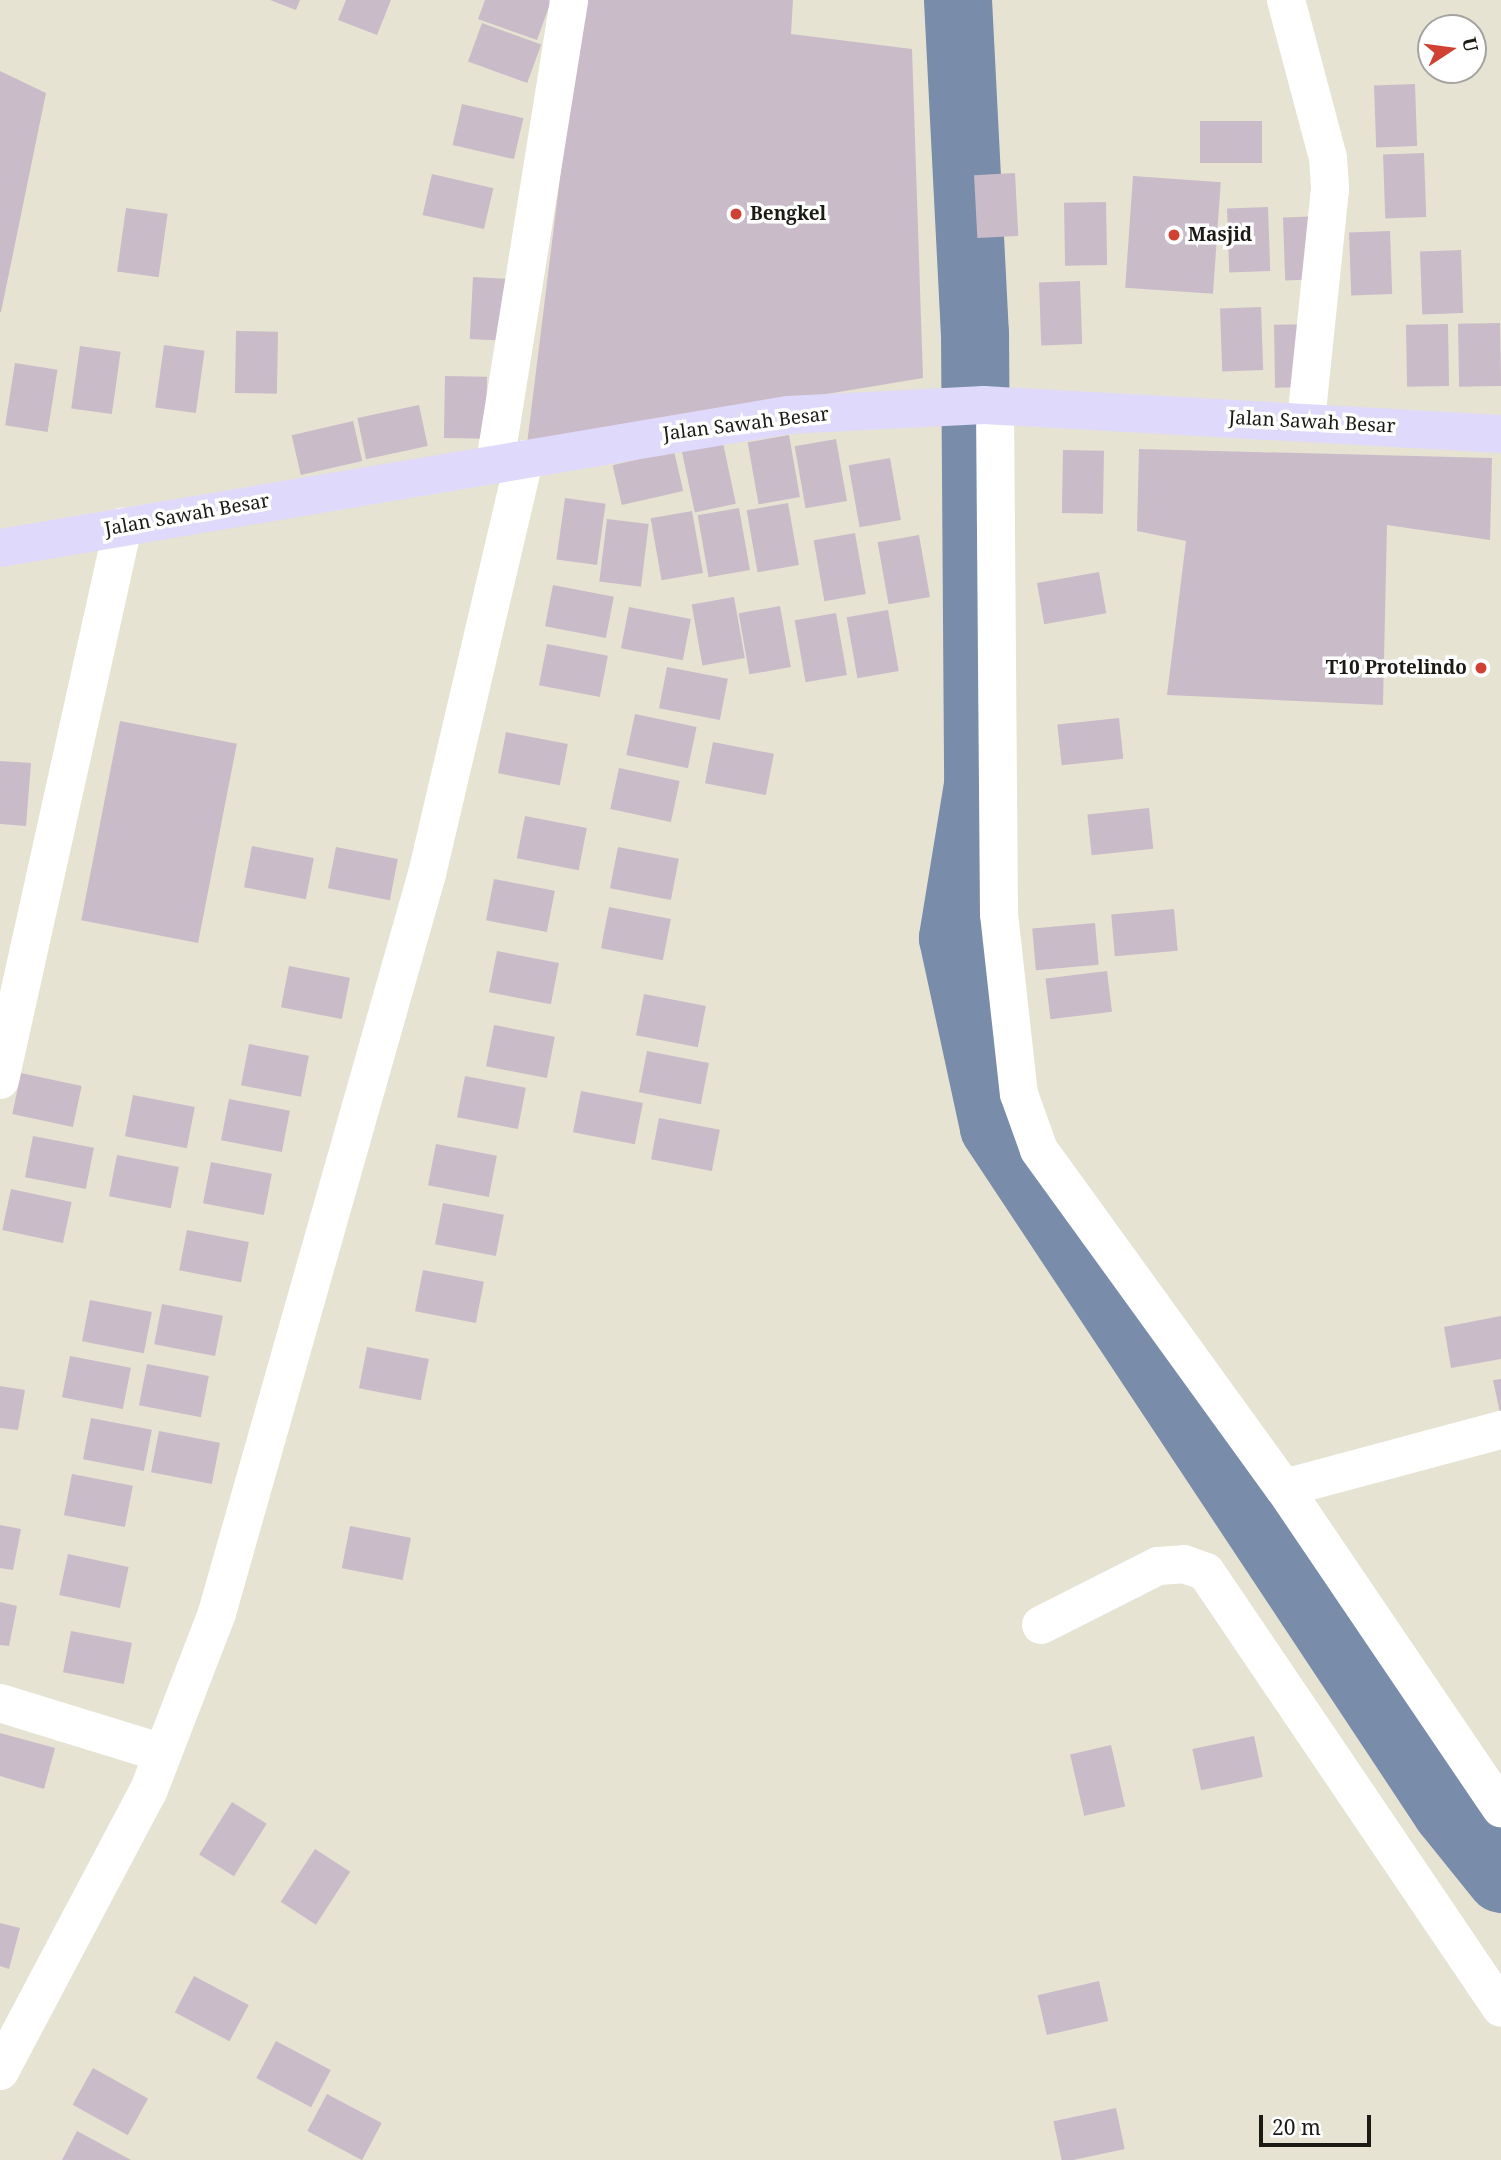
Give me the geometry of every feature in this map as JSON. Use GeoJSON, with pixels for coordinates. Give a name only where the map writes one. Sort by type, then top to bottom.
{"type":"FeatureCollection","features":[{"type":"Feature","properties":{"kind":"main road","name":"Jalan Sawah Besar"},"geometry":{"type":"LineString","coordinates":[[0,548],[788,415],[989,406],[1306,420],[1501,434]]}},
{"type":"Feature","properties":{"kind":"street"},"geometry":{"type":"LineString","coordinates":[[1286,0],[1328,158],[1330,189],[1306,420]]}},
{"type":"Feature","properties":{"kind":"street"},"geometry":{"type":"LineString","coordinates":[[0,2071],[102,1884],[163,1753],[217,1613],[297,1342],[437,835],[510,462],[566,1]]}},
{"type":"Feature","properties":{"kind":"street"},"geometry":{"type":"LineString","coordinates":[[989,406],[999,914],[1019,1094],[1039,1150],[1284,1488],[1501,1809]]}},
{"type":"Feature","properties":{"kind":"street"},"geometry":{"type":"LineString","coordinates":[[0,1080],[123,526]]}},
{"type":"Feature","properties":{"kind":"street"},"geometry":{"type":"LineString","coordinates":[[1284,1488],[1501,1430]]}},
{"type":"Feature","properties":{"kind":"street"},"geometry":{"type":"LineString","coordinates":[[1041,1625],[1158,1566],[1184,1564],[1206,1572],[1501,2008]]}},
{"type":"Feature","properties":{"kind":"street"},"geometry":{"type":"LineString","coordinates":[[0,1703],[163,1753]]}},
{"type":"Feature","properties":{"kind":"building"},"geometry":{"type":"Polygon","coordinates":[[[270,0],[300,0],[296,10],[270,0]]]}},
{"type":"Feature","properties":{"kind":"building"},"geometry":{"type":"Polygon","coordinates":[[[346,0],[391,0],[377,35],[338,20],[346,0]]]}},
{"type":"Feature","properties":{"kind":"building"},"geometry":{"type":"Polygon","coordinates":[[[485,0],[551,1],[537,40],[478,19],[485,0]]]}},
{"type":"Feature","properties":{"kind":"building","name":"Bengkel"},"geometry":{"type":"Polygon","coordinates":[[[582,0],[793,0],[791,34],[912,49],[923,378],[527,444],[582,0]]]}},
{"type":"Feature","properties":{"kind":"building"},"geometry":{"type":"Polygon","coordinates":[[[482,23],[541,45],[527,83],[468,62],[482,23]]]}},
{"type":"Feature","properties":{"kind":"building"},"geometry":{"type":"Polygon","coordinates":[[[0,71],[46,93],[1,312],[0,312],[0,71]]]}},
{"type":"Feature","properties":{"kind":"building"},"geometry":{"type":"Polygon","coordinates":[[[1415,84],[1417,146],[1376,147],[1374,85],[1415,84]]]}},
{"type":"Feature","properties":{"kind":"building"},"geometry":{"type":"Polygon","coordinates":[[[462,104],[523,118],[514,159],[453,145],[462,104]]]}},
{"type":"Feature","properties":{"kind":"building"},"geometry":{"type":"Polygon","coordinates":[[[1200,121],[1262,121],[1262,163],[1200,163],[1200,121]]]}},
{"type":"Feature","properties":{"kind":"building"},"geometry":{"type":"Polygon","coordinates":[[[1424,153],[1426,217],[1385,218],[1383,154],[1424,153]]]}},
{"type":"Feature","properties":{"kind":"building"},"geometry":{"type":"Polygon","coordinates":[[[1015,173],[1018,236],[977,238],[974,175],[1015,173]]]}},
{"type":"Feature","properties":{"kind":"building"},"geometry":{"type":"Polygon","coordinates":[[[432,174],[493,188],[484,229],[423,215],[432,174]]]}},
{"type":"Feature","properties":{"kind":"building","name":"Masjid"},"geometry":{"type":"Polygon","coordinates":[[[1133,176],[1221,182],[1213,294],[1125,288],[1133,176]]]}},
{"type":"Feature","properties":{"kind":"building"},"geometry":{"type":"Polygon","coordinates":[[[1106,202],[1107,265],[1065,266],[1064,203],[1106,202]]]}},
{"type":"Feature","properties":{"kind":"building"},"geometry":{"type":"Polygon","coordinates":[[[1268,207],[1270,271],[1229,272],[1227,208],[1268,207]]]}},
{"type":"Feature","properties":{"kind":"building"},"geometry":{"type":"Polygon","coordinates":[[[126,208],[168,214],[159,277],[117,271],[126,208]]]}},
{"type":"Feature","properties":{"kind":"building"},"geometry":{"type":"Polygon","coordinates":[[[1325,216],[1327,279],[1285,280],[1283,217],[1325,216]]]}},
{"type":"Feature","properties":{"kind":"building"},"geometry":{"type":"Polygon","coordinates":[[[1390,231],[1392,294],[1351,295],[1349,232],[1390,231]]]}},
{"type":"Feature","properties":{"kind":"building"},"geometry":{"type":"Polygon","coordinates":[[[1461,250],[1463,313],[1422,314],[1420,251],[1461,250]]]}},
{"type":"Feature","properties":{"kind":"building"},"geometry":{"type":"Polygon","coordinates":[[[473,277],[515,279],[512,341],[470,339],[473,277]]]}},
{"type":"Feature","properties":{"kind":"building"},"geometry":{"type":"Polygon","coordinates":[[[1080,281],[1082,344],[1041,345],[1039,282],[1080,281]]]}},
{"type":"Feature","properties":{"kind":"building"},"geometry":{"type":"Polygon","coordinates":[[[1261,307],[1263,370],[1222,371],[1220,308],[1261,307]]]}},
{"type":"Feature","properties":{"kind":"building"},"geometry":{"type":"Polygon","coordinates":[[[1500,323],[1501,386],[1459,387],[1458,324],[1500,323]]]}},
{"type":"Feature","properties":{"kind":"building"},"geometry":{"type":"Polygon","coordinates":[[[1316,324],[1317,387],[1275,388],[1274,325],[1316,324]]]}},
{"type":"Feature","properties":{"kind":"building"},"geometry":{"type":"Polygon","coordinates":[[[1448,324],[1449,386],[1407,387],[1406,325],[1448,324]]]}},
{"type":"Feature","properties":{"kind":"building"},"geometry":{"type":"Polygon","coordinates":[[[236,331],[278,332],[277,394],[235,393],[236,331]]]}},
{"type":"Feature","properties":{"kind":"building"},"geometry":{"type":"Polygon","coordinates":[[[164,345],[205,351],[196,413],[155,407],[164,345]]]}},
{"type":"Feature","properties":{"kind":"building"},"geometry":{"type":"Polygon","coordinates":[[[80,346],[121,352],[112,414],[71,408],[80,346]]]}},
{"type":"Feature","properties":{"kind":"building"},"geometry":{"type":"Polygon","coordinates":[[[15,363],[57,370],[48,432],[5,425],[15,363]]]}},
{"type":"Feature","properties":{"kind":"building"},"geometry":{"type":"Polygon","coordinates":[[[445,376],[487,377],[486,439],[444,438],[445,376]]]}},
{"type":"Feature","properties":{"kind":"building"},"geometry":{"type":"Polygon","coordinates":[[[419,405],[428,446],[366,459],[357,418],[419,405]]]}},
{"type":"Feature","properties":{"kind":"building"},"geometry":{"type":"Polygon","coordinates":[[[353,421],[362,461],[301,475],[292,435],[353,421]]]}},
{"type":"Feature","properties":{"kind":"building"},"geometry":{"type":"Polygon","coordinates":[[[789,435],[800,497],[759,504],[748,442],[789,435]]]}},
{"type":"Feature","properties":{"kind":"building"},"geometry":{"type":"Polygon","coordinates":[[[836,439],[847,501],[806,508],[795,446],[836,439]]]}},
{"type":"Feature","properties":{"kind":"building"},"geometry":{"type":"Polygon","coordinates":[[[723,443],[736,504],[695,512],[682,452],[723,443]]]}},
{"type":"Feature","properties":{"kind":"building"},"geometry":{"type":"Polygon","coordinates":[[[1139,449],[1492,458],[1490,540],[1387,525],[1383,705],[1167,695],[1186,541],[1137,531],[1139,449]]]}},
{"type":"Feature","properties":{"kind":"building"},"geometry":{"type":"Polygon","coordinates":[[[1063,450],[1104,451],[1103,514],[1062,513],[1063,450]]]}},
{"type":"Feature","properties":{"kind":"building"},"geometry":{"type":"Polygon","coordinates":[[[674,451],[683,491],[622,505],[613,465],[674,451]]]}},
{"type":"Feature","properties":{"kind":"building"},"geometry":{"type":"Polygon","coordinates":[[[890,458],[901,520],[860,527],[849,465],[890,458]]]}},
{"type":"Feature","properties":{"kind":"building"},"geometry":{"type":"Polygon","coordinates":[[[565,498],[606,504],[597,565],[556,559],[565,498]]]}},
{"type":"Feature","properties":{"kind":"building"},"geometry":{"type":"Polygon","coordinates":[[[788,503],[799,565],[758,572],[747,510],[788,503]]]}},
{"type":"Feature","properties":{"kind":"building"},"geometry":{"type":"Polygon","coordinates":[[[739,508],[750,570],[709,577],[698,515],[739,508]]]}},
{"type":"Feature","properties":{"kind":"building"},"geometry":{"type":"Polygon","coordinates":[[[692,511],[703,573],[662,580],[651,518],[692,511]]]}},
{"type":"Feature","properties":{"kind":"building"},"geometry":{"type":"Polygon","coordinates":[[[607,519],[649,524],[641,587],[599,582],[607,519]]]}},
{"type":"Feature","properties":{"kind":"building"},"geometry":{"type":"Polygon","coordinates":[[[855,533],[866,594],[824,601],[814,540],[855,533]]]}},
{"type":"Feature","properties":{"kind":"building"},"geometry":{"type":"Polygon","coordinates":[[[919,535],[930,597],[889,604],[878,542],[919,535]]]}},
{"type":"Feature","properties":{"kind":"building"},"geometry":{"type":"Polygon","coordinates":[[[1099,572],[1106,613],[1044,624],[1037,583],[1099,572]]]}},
{"type":"Feature","properties":{"kind":"building"},"geometry":{"type":"Polygon","coordinates":[[[553,585],[614,597],[606,638],[545,626],[553,585]]]}},
{"type":"Feature","properties":{"kind":"building"},"geometry":{"type":"Polygon","coordinates":[[[734,597],[745,658],[702,666],[692,604],[734,597]]]}},
{"type":"Feature","properties":{"kind":"building"},"geometry":{"type":"Polygon","coordinates":[[[780,606],[791,667],[749,674],[739,613],[780,606]]]}},
{"type":"Feature","properties":{"kind":"building"},"geometry":{"type":"Polygon","coordinates":[[[629,607],[691,619],[683,660],[621,648],[629,607]]]}},
{"type":"Feature","properties":{"kind":"building"},"geometry":{"type":"Polygon","coordinates":[[[888,610],[899,671],[857,678],[847,617],[888,610]]]}},
{"type":"Feature","properties":{"kind":"building"},"geometry":{"type":"Polygon","coordinates":[[[836,613],[847,675],[806,682],[795,620],[836,613]]]}},
{"type":"Feature","properties":{"kind":"building"},"geometry":{"type":"Polygon","coordinates":[[[547,644],[608,656],[600,697],[539,685],[547,644]]]}},
{"type":"Feature","properties":{"kind":"building"},"geometry":{"type":"Polygon","coordinates":[[[667,667],[728,679],[720,720],[659,708],[667,667]]]}},
{"type":"Feature","properties":{"kind":"building"},"geometry":{"type":"Polygon","coordinates":[[[635,714],[697,727],[688,768],[626,755],[635,714]]]}},
{"type":"Feature","properties":{"kind":"building"},"geometry":{"type":"Polygon","coordinates":[[[1119,718],[1123,759],[1062,765],[1057,724],[1119,718]]]}},
{"type":"Feature","properties":{"kind":"building"},"geometry":{"type":"Polygon","coordinates":[[[120,721],[237,744],[198,943],[81,920],[120,721]]]}},
{"type":"Feature","properties":{"kind":"building"},"geometry":{"type":"Polygon","coordinates":[[[506,732],[568,744],[560,785],[498,773],[506,732]]]}},
{"type":"Feature","properties":{"kind":"building"},"geometry":{"type":"Polygon","coordinates":[[[713,742],[774,754],[766,795],[705,783],[713,742]]]}},
{"type":"Feature","properties":{"kind":"building"},"geometry":{"type":"Polygon","coordinates":[[[0,761],[31,763],[26,826],[0,824],[0,761]]]}},
{"type":"Feature","properties":{"kind":"building"},"geometry":{"type":"Polygon","coordinates":[[[619,768],[680,781],[671,822],[610,809],[619,768]]]}},
{"type":"Feature","properties":{"kind":"building"},"geometry":{"type":"Polygon","coordinates":[[[1149,808],[1153,849],[1092,855],[1087,814],[1149,808]]]}},
{"type":"Feature","properties":{"kind":"building"},"geometry":{"type":"Polygon","coordinates":[[[525,816],[587,828],[579,870],[517,858],[525,816]]]}},
{"type":"Feature","properties":{"kind":"building"},"geometry":{"type":"Polygon","coordinates":[[[252,846],[314,858],[306,899],[244,887],[252,846]]]}},
{"type":"Feature","properties":{"kind":"building"},"geometry":{"type":"Polygon","coordinates":[[[336,847],[398,859],[390,900],[328,888],[336,847]]]}},
{"type":"Feature","properties":{"kind":"building"},"geometry":{"type":"Polygon","coordinates":[[[618,847],[679,859],[671,900],[610,888],[618,847]]]}},
{"type":"Feature","properties":{"kind":"building"},"geometry":{"type":"Polygon","coordinates":[[[494,879],[555,891],[547,932],[486,920],[494,879]]]}},
{"type":"Feature","properties":{"kind":"building"},"geometry":{"type":"Polygon","coordinates":[[[609,907],[671,919],[663,960],[601,948],[609,907]]]}},
{"type":"Feature","properties":{"kind":"building"},"geometry":{"type":"Polygon","coordinates":[[[1174,909],[1178,951],[1115,956],[1111,914],[1174,909]]]}},
{"type":"Feature","properties":{"kind":"building"},"geometry":{"type":"Polygon","coordinates":[[[1095,923],[1099,965],[1036,970],[1032,928],[1095,923]]]}},
{"type":"Feature","properties":{"kind":"building"},"geometry":{"type":"Polygon","coordinates":[[[497,951],[559,963],[551,1004],[489,992],[497,951]]]}},
{"type":"Feature","properties":{"kind":"building"},"geometry":{"type":"Polygon","coordinates":[[[289,966],[350,978],[342,1019],[281,1007],[289,966]]]}},
{"type":"Feature","properties":{"kind":"building"},"geometry":{"type":"Polygon","coordinates":[[[1107,971],[1112,1012],[1050,1019],[1045,979],[1107,971]]]}},
{"type":"Feature","properties":{"kind":"building"},"geometry":{"type":"Polygon","coordinates":[[[644,994],[706,1006],[698,1047],[636,1035],[644,994]]]}},
{"type":"Feature","properties":{"kind":"building"},"geometry":{"type":"Polygon","coordinates":[[[494,1025],[555,1037],[547,1078],[486,1066],[494,1025]]]}},
{"type":"Feature","properties":{"kind":"building"},"geometry":{"type":"Polygon","coordinates":[[[249,1044],[309,1056],[301,1097],[241,1085],[249,1044]]]}},
{"type":"Feature","properties":{"kind":"building"},"geometry":{"type":"Polygon","coordinates":[[[647,1051],[709,1063],[701,1104],[639,1092],[647,1051]]]}},
{"type":"Feature","properties":{"kind":"building"},"geometry":{"type":"Polygon","coordinates":[[[21,1073],[82,1086],[73,1127],[12,1114],[21,1073]]]}},
{"type":"Feature","properties":{"kind":"building"},"geometry":{"type":"Polygon","coordinates":[[[465,1076],[526,1088],[518,1129],[457,1117],[465,1076]]]}},
{"type":"Feature","properties":{"kind":"building"},"geometry":{"type":"Polygon","coordinates":[[[581,1091],[643,1103],[635,1144],[573,1132],[581,1091]]]}},
{"type":"Feature","properties":{"kind":"building"},"geometry":{"type":"Polygon","coordinates":[[[133,1095],[195,1107],[187,1148],[125,1136],[133,1095]]]}},
{"type":"Feature","properties":{"kind":"building"},"geometry":{"type":"Polygon","coordinates":[[[229,1099],[290,1111],[282,1152],[221,1140],[229,1099]]]}},
{"type":"Feature","properties":{"kind":"building"},"geometry":{"type":"Polygon","coordinates":[[[659,1118],[720,1130],[712,1171],[651,1159],[659,1118]]]}},
{"type":"Feature","properties":{"kind":"building"},"geometry":{"type":"Polygon","coordinates":[[[33,1136],[94,1148],[86,1189],[25,1177],[33,1136]]]}},
{"type":"Feature","properties":{"kind":"building"},"geometry":{"type":"Polygon","coordinates":[[[436,1144],[497,1156],[489,1197],[428,1185],[436,1144]]]}},
{"type":"Feature","properties":{"kind":"building"},"geometry":{"type":"Polygon","coordinates":[[[117,1155],[179,1167],[171,1208],[109,1196],[117,1155]]]}},
{"type":"Feature","properties":{"kind":"building"},"geometry":{"type":"Polygon","coordinates":[[[211,1162],[272,1174],[264,1215],[203,1203],[211,1162]]]}},
{"type":"Feature","properties":{"kind":"building"},"geometry":{"type":"Polygon","coordinates":[[[11,1189],[72,1202],[63,1243],[2,1230],[11,1189]]]}},
{"type":"Feature","properties":{"kind":"building"},"geometry":{"type":"Polygon","coordinates":[[[443,1203],[504,1215],[496,1256],[435,1244],[443,1203]]]}},
{"type":"Feature","properties":{"kind":"building"},"geometry":{"type":"Polygon","coordinates":[[[187,1230],[249,1242],[241,1282],[179,1270],[187,1230]]]}},
{"type":"Feature","properties":{"kind":"building"},"geometry":{"type":"Polygon","coordinates":[[[423,1270],[484,1282],[476,1323],[415,1311],[423,1270]]]}},
{"type":"Feature","properties":{"kind":"building"},"geometry":{"type":"Polygon","coordinates":[[[90,1300],[152,1312],[144,1353],[82,1341],[90,1300]]]}},
{"type":"Feature","properties":{"kind":"building"},"geometry":{"type":"Polygon","coordinates":[[[162,1304],[223,1316],[215,1356],[154,1344],[162,1304]]]}},
{"type":"Feature","properties":{"kind":"building"},"geometry":{"type":"Polygon","coordinates":[[[1501,1316],[1501,1359],[1451,1368],[1444,1327],[1501,1316]]]}},
{"type":"Feature","properties":{"kind":"building"},"geometry":{"type":"Polygon","coordinates":[[[367,1347],[429,1359],[421,1400],[359,1388],[367,1347]]]}},
{"type":"Feature","properties":{"kind":"building"},"geometry":{"type":"Polygon","coordinates":[[[70,1356],[131,1368],[123,1409],[62,1397],[70,1356]]]}},
{"type":"Feature","properties":{"kind":"building"},"geometry":{"type":"Polygon","coordinates":[[[147,1364],[209,1376],[201,1417],[139,1405],[147,1364]]]}},
{"type":"Feature","properties":{"kind":"building"},"geometry":{"type":"Polygon","coordinates":[[[1501,1379],[1501,1413],[1500,1413],[1493,1380],[1501,1379]]]}},
{"type":"Feature","properties":{"kind":"building"},"geometry":{"type":"Polygon","coordinates":[[[0,1386],[25,1390],[18,1430],[0,1428],[0,1386]]]}},
{"type":"Feature","properties":{"kind":"building"},"geometry":{"type":"Polygon","coordinates":[[[91,1418],[152,1430],[144,1471],[83,1459],[91,1418]]]}},
{"type":"Feature","properties":{"kind":"building"},"geometry":{"type":"Polygon","coordinates":[[[159,1431],[220,1443],[212,1484],[151,1472],[159,1431]]]}},
{"type":"Feature","properties":{"kind":"building"},"geometry":{"type":"Polygon","coordinates":[[[72,1474],[133,1486],[125,1527],[64,1515],[72,1474]]]}},
{"type":"Feature","properties":{"kind":"building"},"geometry":{"type":"Polygon","coordinates":[[[0,1525],[21,1529],[13,1570],[0,1568],[0,1525]]]}},
{"type":"Feature","properties":{"kind":"building"},"geometry":{"type":"Polygon","coordinates":[[[350,1526],[411,1538],[403,1580],[342,1568],[350,1526]]]}},
{"type":"Feature","properties":{"kind":"building"},"geometry":{"type":"Polygon","coordinates":[[[68,1554],[129,1567],[120,1608],[59,1595],[68,1554]]]}},
{"type":"Feature","properties":{"kind":"building"},"geometry":{"type":"Polygon","coordinates":[[[0,1602],[17,1606],[9,1646],[0,1645],[0,1602]]]}},
{"type":"Feature","properties":{"kind":"building"},"geometry":{"type":"Polygon","coordinates":[[[71,1631],[132,1643],[124,1684],[63,1672],[71,1631]]]}},
{"type":"Feature","properties":{"kind":"building"},"geometry":{"type":"Polygon","coordinates":[[[0,1733],[55,1748],[44,1789],[0,1776],[0,1733]]]}},
{"type":"Feature","properties":{"kind":"building"},"geometry":{"type":"Polygon","coordinates":[[[1254,1736],[1263,1777],[1201,1790],[1192,1749],[1254,1736]]]}},
{"type":"Feature","properties":{"kind":"building"},"geometry":{"type":"Polygon","coordinates":[[[1111,1745],[1125,1806],[1084,1816],[1070,1754],[1111,1745]]]}},
{"type":"Feature","properties":{"kind":"building"},"geometry":{"type":"Polygon","coordinates":[[[232,1802],[267,1824],[234,1876],[199,1855],[232,1802]]]}},
{"type":"Feature","properties":{"kind":"building"},"geometry":{"type":"Polygon","coordinates":[[[315,1849],[350,1872],[316,1925],[281,1902],[315,1849]]]}},
{"type":"Feature","properties":{"kind":"building"},"geometry":{"type":"Polygon","coordinates":[[[0,1923],[20,1928],[9,1969],[0,1966],[0,1923]]]}},
{"type":"Feature","properties":{"kind":"building"},"geometry":{"type":"Polygon","coordinates":[[[194,1976],[249,2005],[229,2041],[175,2012],[194,1976]]]}},
{"type":"Feature","properties":{"kind":"building"},"geometry":{"type":"Polygon","coordinates":[[[1099,1981],[1108,2021],[1047,2035],[1038,1995],[1099,1981]]]}},
{"type":"Feature","properties":{"kind":"building"},"geometry":{"type":"Polygon","coordinates":[[[276,2041],[331,2070],[311,2107],[256,2078],[276,2041]]]}},
{"type":"Feature","properties":{"kind":"building"},"geometry":{"type":"Polygon","coordinates":[[[93,2068],[148,2099],[128,2135],[73,2105],[93,2068]]]}},
{"type":"Feature","properties":{"kind":"building"},"geometry":{"type":"Polygon","coordinates":[[[327,2094],[382,2123],[362,2160],[307,2131],[327,2094]]]}},
{"type":"Feature","properties":{"kind":"building"},"geometry":{"type":"Polygon","coordinates":[[[1116,2108],[1125,2149],[1062,2160],[1053,2121],[1116,2108]]]}},
{"type":"Feature","properties":{"kind":"building"},"geometry":{"type":"Polygon","coordinates":[[[77,2131],[131,2160],[62,2160],[77,2131]]]}},
{"type":"Feature","properties":{"kind":"waterway"},"geometry":{"type":"LineString","coordinates":[[958,0],[975,333],[978,785],[953,938],[994,1128],[1447,1812],[1501,1879]]}},
{"type":"Feature","properties":{"kind":"place","name":"Bengkel"},"geometry":{"type":"Point","coordinates":[736,214]}},
{"type":"Feature","properties":{"kind":"place","name":"Masjid"},"geometry":{"type":"Point","coordinates":[1174,235]}},
{"type":"Feature","properties":{"kind":"place","name":"T10 Protelindo"},"geometry":{"type":"Point","coordinates":[1481,668]}}]}
